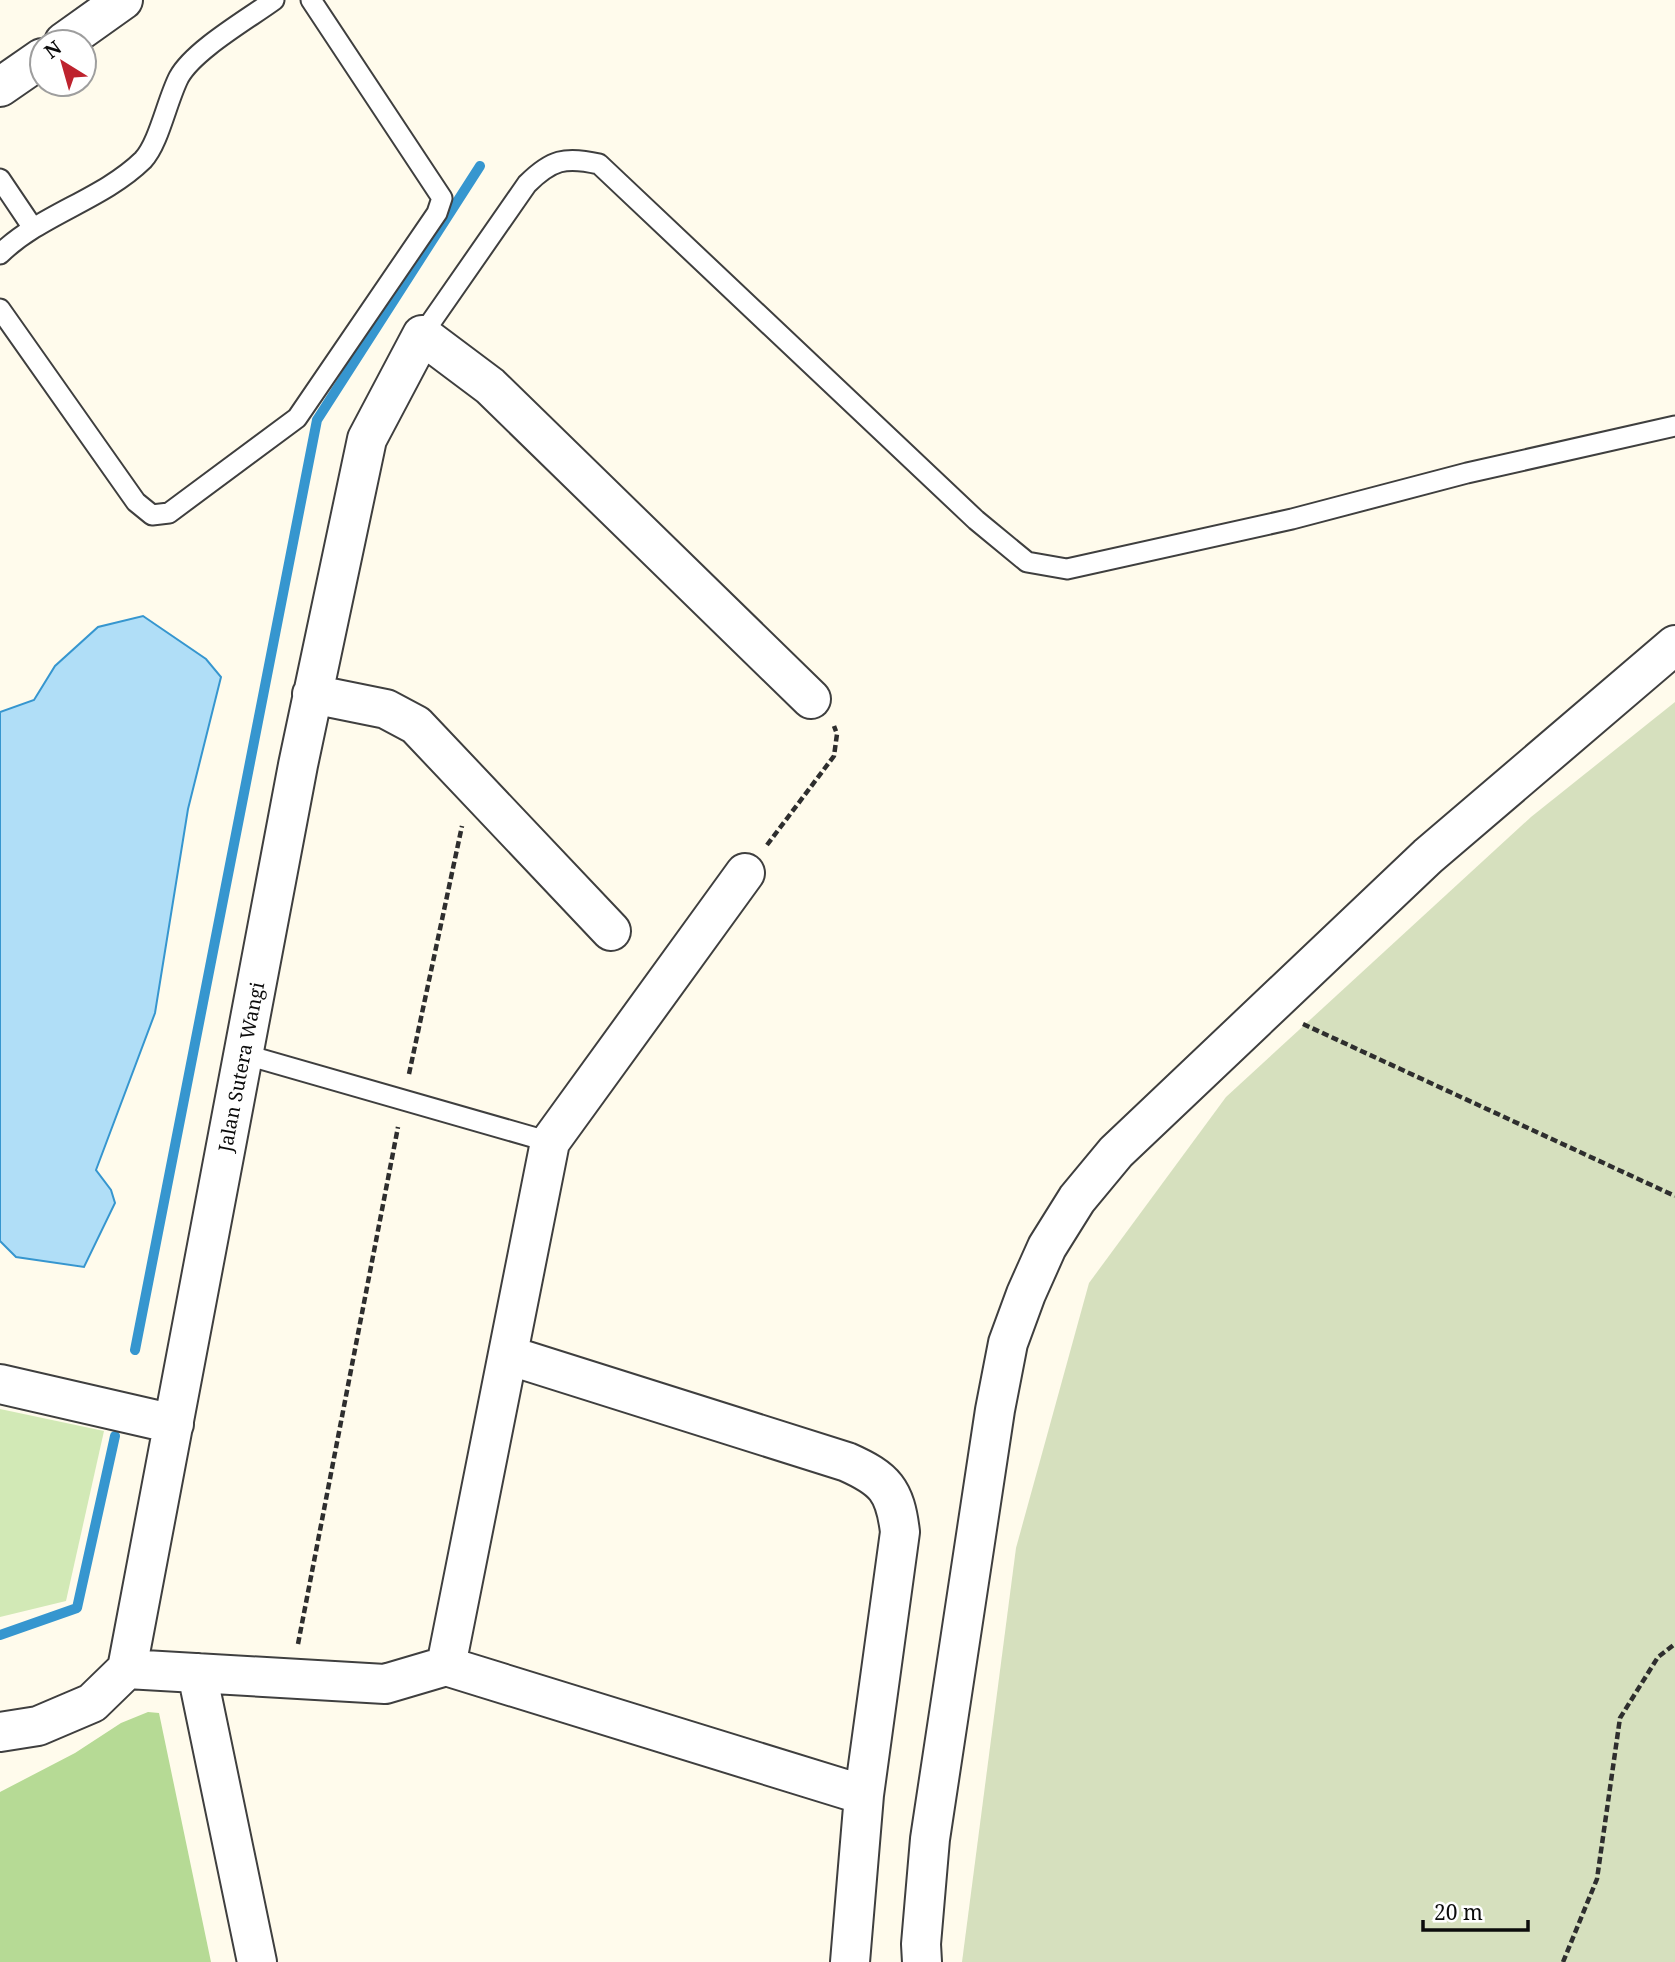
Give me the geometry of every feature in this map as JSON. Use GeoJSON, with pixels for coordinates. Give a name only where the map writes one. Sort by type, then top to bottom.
{"type":"FeatureCollection","features":[{"type":"Feature","properties":{"kind":"street"},"geometry":{"type":"LineString","coordinates":[[84,28],[123,0]]}},
{"type":"Feature","properties":{"kind":"street"},"geometry":{"type":"LineString","coordinates":[[422,335],[490,386],[811,699]]}},
{"type":"Feature","properties":{"kind":"street","name":"Jalan Sutera Wangi"},"geometry":{"type":"LineString","coordinates":[[127,1669],[312,694],[367,439],[422,335]]}},
{"type":"Feature","properties":{"kind":"street"},"geometry":{"type":"LineString","coordinates":[[922,1962],[921,1944],[930,1839],[995,1410],[1008,1343],[1047,1247],[1077,1199],[1116,1152],[1428,856],[1675,645]]}},
{"type":"Feature","properties":{"kind":"street"},"geometry":{"type":"LineString","coordinates":[[312,694],[386,709],[416,725],[611,931]]}},
{"type":"Feature","properties":{"kind":"street"},"geometry":{"type":"LineString","coordinates":[[446,1666],[550,1142],[745,873]]}},
{"type":"Feature","properties":{"kind":"street"},"geometry":{"type":"LineString","coordinates":[[508,1355],[847,1462],[873,1474],[888,1489],[898,1508],[900,1532],[864,1794],[850,1962]]}},
{"type":"Feature","properties":{"kind":"street"},"geometry":{"type":"LineString","coordinates":[[0,1384],[174,1424]]}},
{"type":"Feature","properties":{"kind":"street"},"geometry":{"type":"LineString","coordinates":[[0,1732],[38,1726],[92,1703],[127,1669],[385,1685],[446,1666],[864,1794]]}},
{"type":"Feature","properties":{"kind":"street"},"geometry":{"type":"LineString","coordinates":[[197,1673],[257,1962]]}},
{"type":"Feature","properties":{"kind":"lane"},"geometry":{"type":"LineString","coordinates":[[0,254],[33,228],[117,180],[140,163],[150,152],[180,74],[194,58],[274,0]]}},
{"type":"Feature","properties":{"kind":"lane"},"geometry":{"type":"LineString","coordinates":[[0,309],[136,502],[152,515],[169,513],[297,418],[437,214],[442,198],[432,179],[311,0]]}},
{"type":"Feature","properties":{"kind":"lane"},"geometry":{"type":"LineString","coordinates":[[422,335],[527,184],[545,166],[578,159],[599,164],[628,190],[976,520],[1027,562],[1067,569],[1292,519],[1467,472],[1675,426]]}},
{"type":"Feature","properties":{"kind":"lane"},"geometry":{"type":"LineString","coordinates":[[0,179],[33,228]]}},
{"type":"Feature","properties":{"kind":"lane"},"geometry":{"type":"LineString","coordinates":[[243,1054],[550,1142]]}},
{"type":"Feature","properties":{"kind":"path"},"geometry":{"type":"LineString","coordinates":[[745,873],[834,756],[837,734]]}},
{"type":"Feature","properties":{"kind":"path"},"geometry":{"type":"LineString","coordinates":[[291,1679],[403,1100],[457,844],[474,787]]}},
{"type":"Feature","properties":{"kind":"path"},"geometry":{"type":"LineString","coordinates":[[1267,1008],[1675,1196]]}},
{"type":"Feature","properties":{"kind":"path"},"geometry":{"type":"LineString","coordinates":[[1563,1962],[1597,1879],[1620,1718],[1658,1657],[1675,1644]]}},
{"type":"Feature","properties":{"kind":"green space"},"geometry":{"type":"Polygon","coordinates":[[[1675,702],[1675,1962],[962,1962],[1016,1548],[1089,1283],[1226,1097],[1531,817],[1675,702]]]}},
{"type":"Feature","properties":{"kind":"green space"},"geometry":{"type":"Polygon","coordinates":[[[0,1409],[104,1431],[66,1601],[0,1617],[0,1409]]]}},
{"type":"Feature","properties":{"kind":"green space"},"geometry":{"type":"Polygon","coordinates":[[[148,1712],[159,1713],[211,1962],[0,1962],[0,1792],[75,1753],[121,1723],[148,1712]]]}},
{"type":"Feature","properties":{"kind":"water"},"geometry":{"type":"Polygon","coordinates":[[[143,616],[206,659],[221,677],[188,809],[155,1013],[96,1170],[111,1190],[115,1203],[84,1267],[16,1257],[0,1241],[0,712],[34,700],[55,666],[98,627],[143,616]]]}},
{"type":"Feature","properties":{"kind":"waterway"},"geometry":{"type":"LineString","coordinates":[[135,1350],[317,420],[480,166]]}},
{"type":"Feature","properties":{"kind":"waterway"},"geometry":{"type":"LineString","coordinates":[[0,1635],[77,1608],[115,1436]]}}]}
